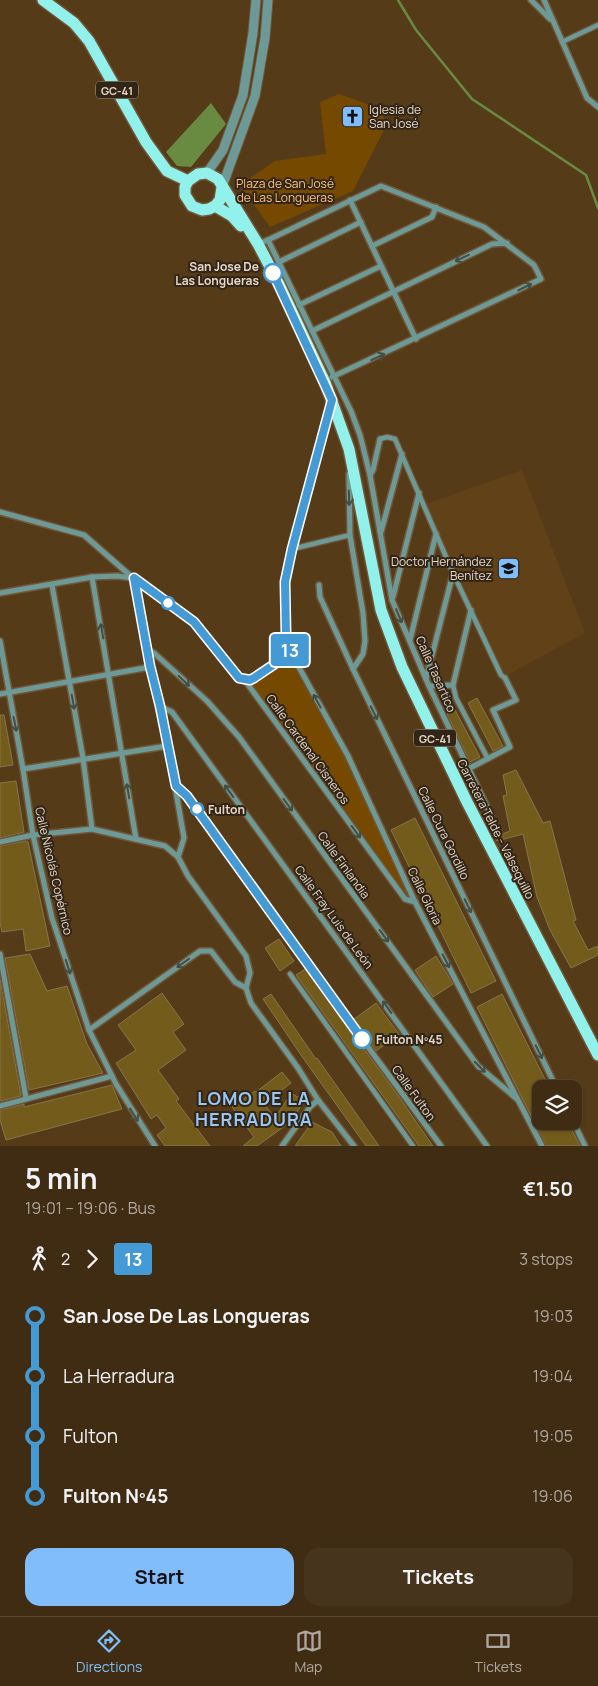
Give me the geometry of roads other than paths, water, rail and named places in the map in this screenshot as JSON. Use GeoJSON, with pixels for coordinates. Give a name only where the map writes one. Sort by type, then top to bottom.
{"type":"FeatureCollection","features":[{"type":"Feature","properties":{"kind":"main road","name":"GC-41"},"geometry":{"type":"LineString","coordinates":[[43,0],[74,22],[89,41],[146,142],[167,171],[188,182]]}},
{"type":"Feature","properties":{"kind":"main road","name":"GC-41"},"geometry":{"type":"LineString","coordinates":[[207,173],[218,179],[222,187]]}},
{"type":"Feature","properties":{"kind":"main road"},"geometry":{"type":"LineString","coordinates":[[207,173],[198,174],[188,182],[185,188],[185,195],[192,206],[202,210],[215,206],[220,200],[222,187]]}},
{"type":"Feature","properties":{"kind":"main road","name":"Carretera Telde - Valsequillo"},"geometry":{"type":"LineString","coordinates":[[222,187],[263,242],[280,286],[329,379],[332,400],[349,449],[381,610],[402,667],[476,820],[598,1055]]}},
{"type":"Feature","properties":{"kind":"main road","name":"Carretera Telde - Valsequillo"},"geometry":{"type":"LineString","coordinates":[[215,206],[232,216],[263,242]]}},
{"type":"Feature","properties":{"kind":"street"},"geometry":{"type":"LineString","coordinates":[[207,173],[223,150],[243,95],[253,33],[256,0]]}},
{"type":"Feature","properties":{"kind":"street"},"geometry":{"type":"LineString","coordinates":[[222,187],[254,96],[265,38],[268,0]]}},
{"type":"Feature","properties":{"kind":"street"},"geometry":{"type":"LineString","coordinates":[[531,0],[552,22]]}},
{"type":"Feature","properties":{"kind":"street"},"geometry":{"type":"LineString","coordinates":[[544,0],[552,22],[587,98],[598,107]]}},
{"type":"Feature","properties":{"kind":"street"},"geometry":{"type":"LineString","coordinates":[[562,42],[598,26]]}},
{"type":"Feature","properties":{"kind":"street"},"geometry":{"type":"LineString","coordinates":[[263,242],[381,186],[484,226],[534,265],[541,279],[329,379]]}},
{"type":"Feature","properties":{"kind":"street"},"geometry":{"type":"LineString","coordinates":[[350,200],[416,339]]}},
{"type":"Feature","properties":{"kind":"street"},"geometry":{"type":"LineString","coordinates":[[372,246],[432,217],[436,207]]}},
{"type":"Feature","properties":{"kind":"street"},"geometry":{"type":"LineString","coordinates":[[279,262],[361,222]]}},
{"type":"Feature","properties":{"kind":"street","name":"Calle Tasartico"},"geometry":{"type":"LineString","coordinates":[[263,242],[279,262],[312,331],[329,379],[351,411],[360,436],[370,475],[392,600],[426,680],[491,815]]}},
{"type":"Feature","properties":{"kind":"street"},"geometry":{"type":"LineString","coordinates":[[312,331],[393,290],[492,244],[508,243]]}},
{"type":"Feature","properties":{"kind":"street"},"geometry":{"type":"LineString","coordinates":[[299,305],[382,266]]}},
{"type":"Feature","properties":{"kind":"street","name":"Calle Gloria"},"geometry":{"type":"LineString","coordinates":[[332,400],[285,582],[286,635],[291,653],[348,756],[416,902],[542,1146]]}},
{"type":"Feature","properties":{"kind":"street"},"geometry":{"type":"LineString","coordinates":[[370,475],[373,470],[380,439],[395,439],[500,675],[505,678],[516,700],[493,710],[510,747],[468,769]]}},
{"type":"Feature","properties":{"kind":"street"},"geometry":{"type":"LineString","coordinates":[[349,449],[350,535],[363,614],[365,641],[363,654],[353,669]]}},
{"type":"Feature","properties":{"kind":"street"},"geometry":{"type":"LineString","coordinates":[[380,535],[402,454]]}},
{"type":"Feature","properties":{"kind":"street"},"geometry":{"type":"LineString","coordinates":[[392,600],[419,493]]}},
{"type":"Feature","properties":{"kind":"street","name":"Calle Cardenal Cisneros"},"geometry":{"type":"LineString","coordinates":[[0,512],[84,535],[134,578],[194,622],[231,670],[239,678],[244,679],[405,899],[416,902]]}},
{"type":"Feature","properties":{"kind":"street"},"geometry":{"type":"LineString","coordinates":[[410,641],[436,534]]}},
{"type":"Feature","properties":{"kind":"street"},"geometry":{"type":"LineString","coordinates":[[292,549],[350,535]]}},
{"type":"Feature","properties":{"kind":"street"},"geometry":{"type":"LineString","coordinates":[[426,680],[453,573]]}},
{"type":"Feature","properties":{"kind":"street"},"geometry":{"type":"LineString","coordinates":[[0,593],[92,577],[117,576],[134,578],[150,666],[176,786],[184,838],[178,857]]}},
{"type":"Feature","properties":{"kind":"street"},"geometry":{"type":"LineString","coordinates":[[92,577],[136,839]]}},
{"type":"Feature","properties":{"kind":"street"},"geometry":{"type":"LineString","coordinates":[[52,585],[83,758],[92,829]]}},
{"type":"Feature","properties":{"kind":"street","name":"Calle Cura Gordillo"},"geometry":{"type":"LineString","coordinates":[[319,585],[320,597],[353,669],[553,1080]]}},
{"type":"Feature","properties":{"kind":"street"},"geometry":{"type":"LineString","coordinates":[[471,610],[453,685],[456,698],[488,759]]}},
{"type":"Feature","properties":{"kind":"street","name":"Calle Nicolás Copérnico"},"geometry":{"type":"LineString","coordinates":[[0,641],[33,835],[52,918],[89,1030],[132,1112],[155,1146]]}},
{"type":"Feature","properties":{"kind":"street","name":"Calle Finlandia"},"geometry":{"type":"LineString","coordinates":[[147,650],[154,653],[200,695],[239,737],[478,1066],[517,1099]]}},
{"type":"Feature","properties":{"kind":"street"},"geometry":{"type":"LineString","coordinates":[[244,679],[254,678],[291,653]]}},
{"type":"Feature","properties":{"kind":"street"},"geometry":{"type":"LineString","coordinates":[[0,694],[150,666]]}},
{"type":"Feature","properties":{"kind":"street"},"geometry":{"type":"LineString","coordinates":[[429,686],[453,685]]}},
{"type":"Feature","properties":{"kind":"street","name":"Calle Fray Luis de León"},"geometry":{"type":"LineString","coordinates":[[160,706],[172,712],[487,1146]]}},
{"type":"Feature","properties":{"kind":"street"},"geometry":{"type":"LineString","coordinates":[[23,769],[167,746]]}},
{"type":"Feature","properties":{"kind":"street","name":"Calle Fulton"},"geometry":{"type":"LineString","coordinates":[[176,786],[187,796],[441,1146]]}},
{"type":"Feature","properties":{"kind":"street"},"geometry":{"type":"LineString","coordinates":[[0,842],[33,835],[92,829],[165,846],[178,857],[188,876],[246,956],[250,973],[246,988],[251,1003],[298,1068],[318,1100],[354,1146]]}},
{"type":"Feature","properties":{"kind":"street"},"geometry":{"type":"LineString","coordinates":[[89,1030],[200,951],[211,951],[235,982],[246,988]]}},
{"type":"Feature","properties":{"kind":"street"},"geometry":{"type":"LineString","coordinates":[[0,954],[26,1098]]}},
{"type":"Feature","properties":{"kind":"street"},"geometry":{"type":"LineString","coordinates":[[290,974],[413,1146]]}},
{"type":"Feature","properties":{"kind":"street"},"geometry":{"type":"LineString","coordinates":[[0,1106],[112,1076]]}},
{"type":"Feature","properties":{"kind":"street"},"geometry":{"type":"LineString","coordinates":[[282,1146],[318,1100]]}},
{"type":"Feature","properties":{"kind":"street"},"geometry":{"type":"LineString","coordinates":[[577,1130],[585,1146]]}},
{"type":"Feature","properties":{"kind":"waterway"},"geometry":{"type":"LineString","coordinates":[[398,0],[416,30],[472,99],[586,175],[598,208]]}},
{"type":"Feature","properties":{"kind":"place","name":"Iglesia de San José"},"geometry":{"type":"Point","coordinates":[353,116]}},
{"type":"Feature","properties":{"kind":"place","name":"San Jose De Las Longueras"},"geometry":{"type":"Point","coordinates":[273,273]}},
{"type":"Feature","properties":{"kind":"place","name":"Doctor Hernández Benítez"},"geometry":{"type":"Point","coordinates":[508,568]}},
{"type":"Feature","properties":{"kind":"place","name":"Fulton"},"geometry":{"type":"Point","coordinates":[197,809]}},
{"type":"Feature","properties":{"kind":"place","name":"Fulton Nº45"},"geometry":{"type":"Point","coordinates":[362,1039]}},
{"type":"Feature","properties":{"kind":"district","name":"LOMO DE LA HERRADURA"},"geometry":{"type":"Point","coordinates":[254,1108]}},
{"type":"Feature","properties":{"kind":"park label","name":"Plaza de San José de Las Longueras"},"geometry":{"type":"Point","coordinates":[285,190]}}]}
